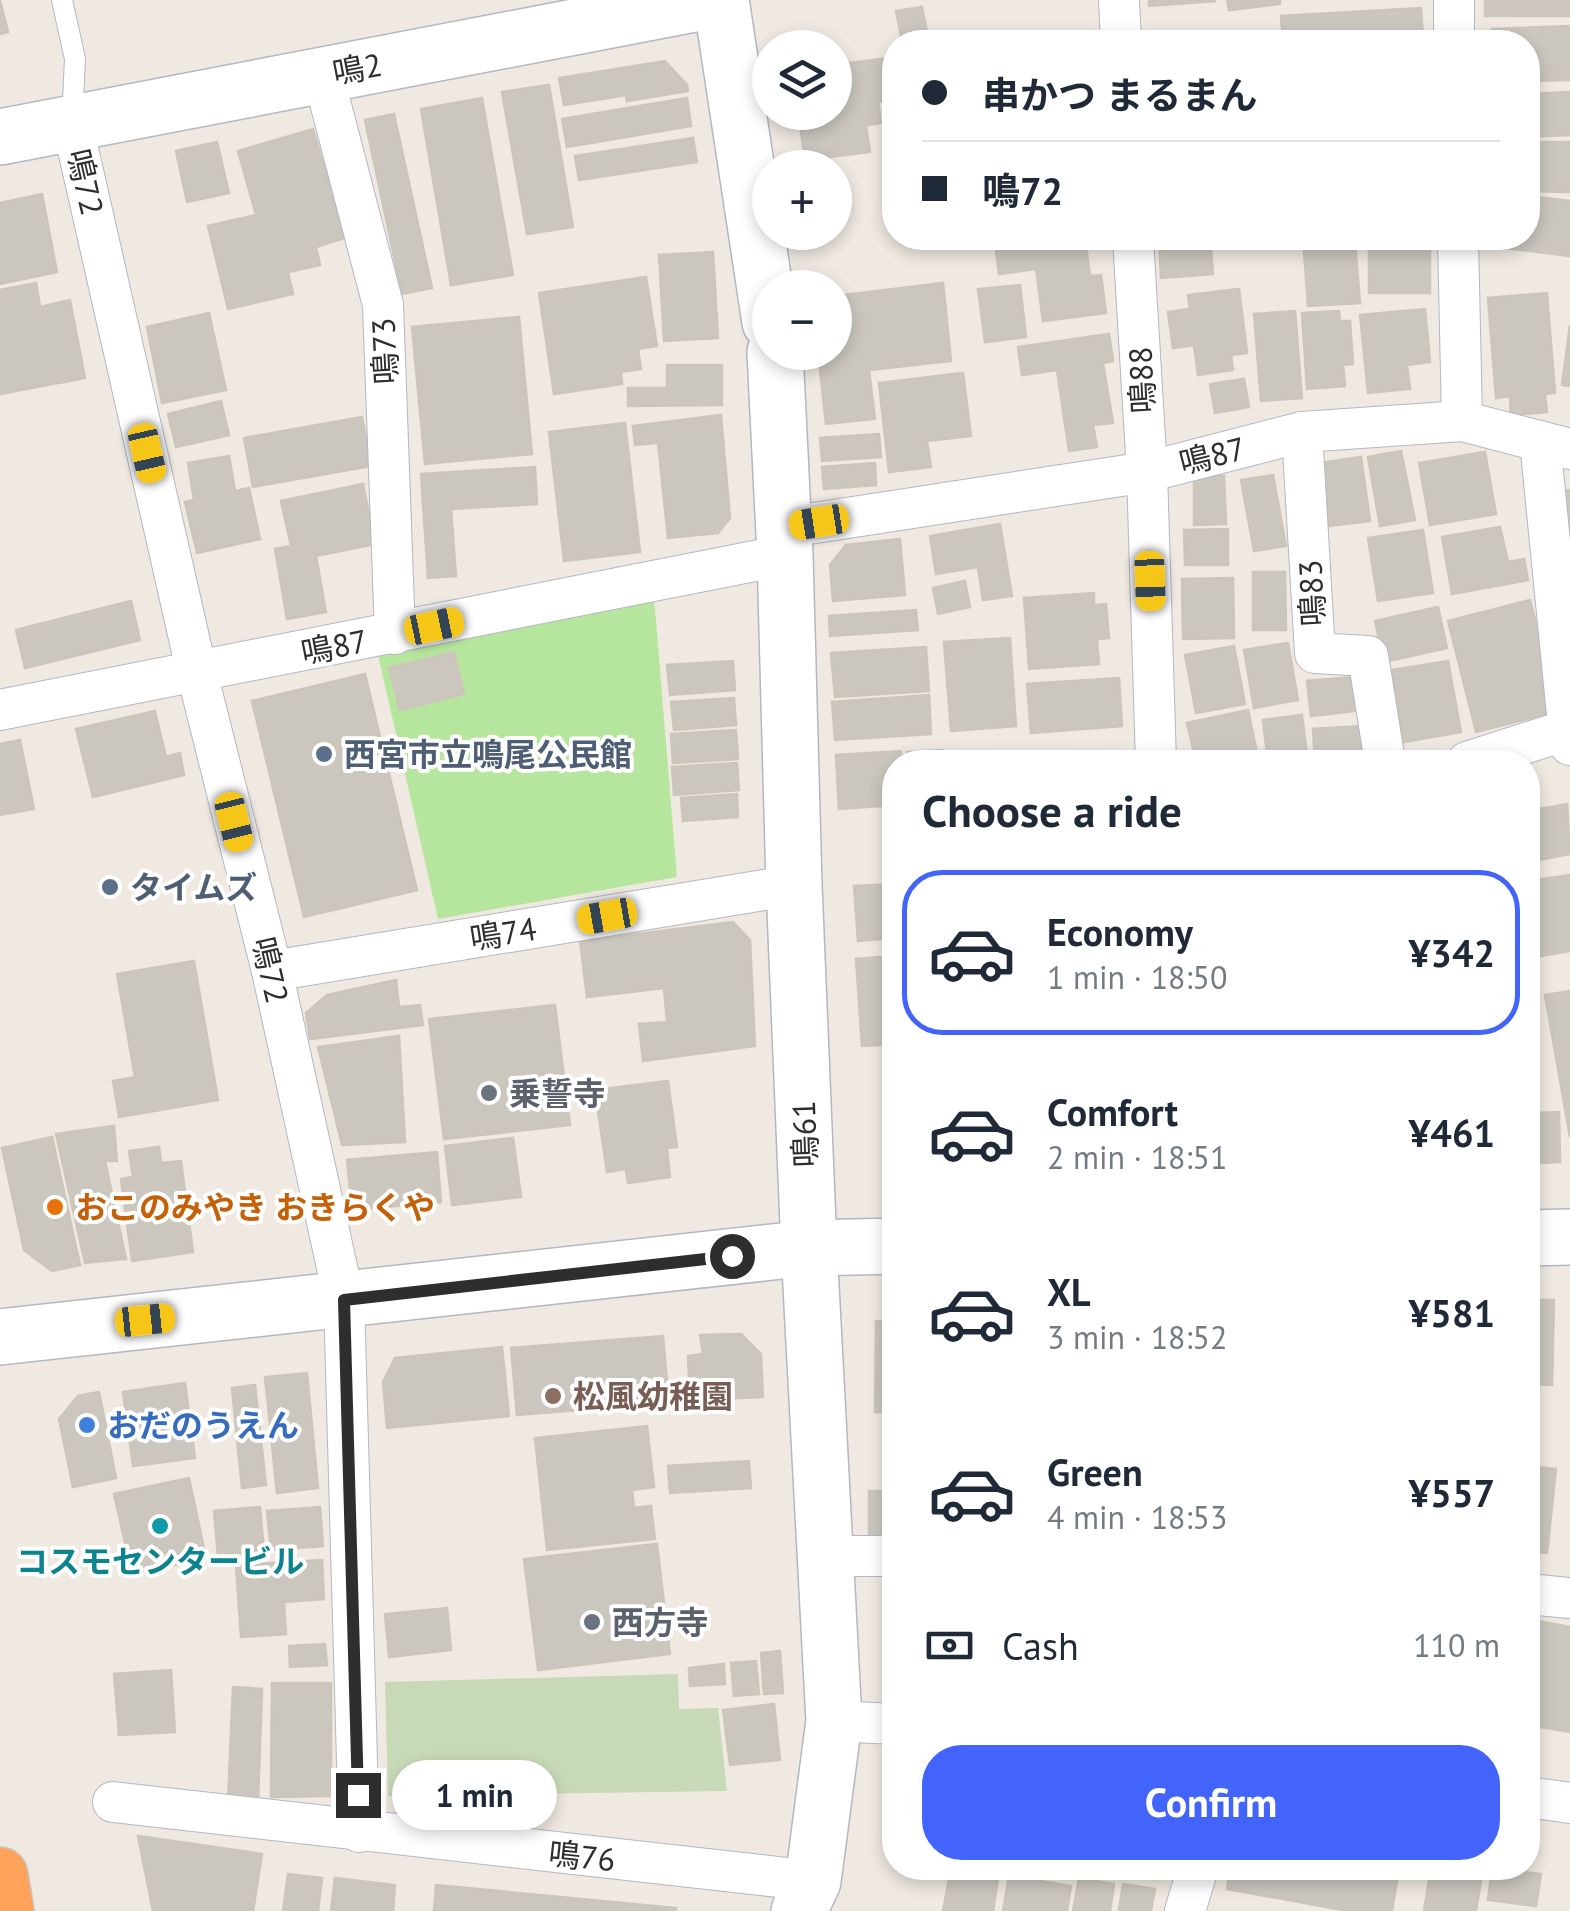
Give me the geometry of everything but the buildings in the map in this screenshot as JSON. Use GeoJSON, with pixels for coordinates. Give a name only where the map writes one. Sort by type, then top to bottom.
{"type":"FeatureCollection","features":[{"type":"Feature","properties":{"kind":"highway"},"geometry":{"type":"LineString","coordinates":[[0,1875],[6,1911]]}},
{"type":"Feature","properties":{"kind":"street","name":"鳴2"},"geometry":{"type":"LineString","coordinates":[[0,137],[718,0]]}},
{"type":"Feature","properties":{"kind":"street"},"geometry":{"type":"LineString","coordinates":[[718,0],[762,270]]}},
{"type":"Feature","properties":{"kind":"street"},"geometry":{"type":"LineString","coordinates":[[1118,0],[1120,30]]}},
{"type":"Feature","properties":{"kind":"street"},"geometry":{"type":"LineString","coordinates":[[1454,0],[1454,30]]}},
{"type":"Feature","properties":{"kind":"street","name":"鳴73"},"geometry":{"type":"LineString","coordinates":[[324,75],[383,304],[395,634]]}},
{"type":"Feature","properties":{"kind":"street","name":"鳴72"},"geometry":{"type":"LineString","coordinates":[[72,123],[197,673],[272,972],[344,1300],[359,1832]]}},
{"type":"Feature","properties":{"kind":"street","name":"鳴88"},"geometry":{"type":"LineString","coordinates":[[1134,250],[1147,472],[1156,750]]}},
{"type":"Feature","properties":{"kind":"street"},"geometry":{"type":"LineString","coordinates":[[1458,250],[1462,422]]}},
{"type":"Feature","properties":{"kind":"street","name":"鳴61"},"geometry":{"type":"LineString","coordinates":[[775,370],[809,1248],[834,1721],[806,1896]]}},
{"type":"Feature","properties":{"kind":"street","name":"鳴87"},"geometry":{"type":"LineString","coordinates":[[0,710],[395,634],[784,541],[1147,472],[1302,432],[1462,422],[1555,445]]}},
{"type":"Feature","properties":{"kind":"street","name":"鳴83"},"geometry":{"type":"LineString","coordinates":[[1302,432],[1314,652],[1368,656],[1383,750]]}},
{"type":"Feature","properties":{"kind":"street"},"geometry":{"type":"LineString","coordinates":[[1518,750],[1568,738],[1555,445]]}},
{"type":"Feature","properties":{"kind":"street","name":"鳴74"},"geometry":{"type":"LineString","coordinates":[[272,972],[794,885]]}},
{"type":"Feature","properties":{"kind":"street"},"geometry":{"type":"LineString","coordinates":[[1540,1238],[1570,1238]]}},
{"type":"Feature","properties":{"kind":"street"},"geometry":{"type":"LineString","coordinates":[[0,1337],[809,1248],[882,1246]]}},
{"type":"Feature","properties":{"kind":"street"},"geometry":{"type":"LineString","coordinates":[[827,1556],[882,1556]]}},
{"type":"Feature","properties":{"kind":"street"},"geometry":{"type":"LineString","coordinates":[[1540,1595],[1570,1598]]}},
{"type":"Feature","properties":{"kind":"street"},"geometry":{"type":"LineString","coordinates":[[834,1721],[882,1723]]}},
{"type":"Feature","properties":{"kind":"street"},"geometry":{"type":"LineString","coordinates":[[1540,1799],[1570,1804]]}},
{"type":"Feature","properties":{"kind":"street","name":"鳴76"},"geometry":{"type":"LineString","coordinates":[[113,1802],[359,1832],[806,1896]]}},
{"type":"Feature","properties":{"kind":"street"},"geometry":{"type":"LineString","coordinates":[[1185,1911],[1194,1880]]}},
{"type":"Feature","properties":{"kind":"lane"},"geometry":{"type":"LineString","coordinates":[[62,0],[75,59],[72,123]]}},
{"type":"Feature","properties":{"kind":"green space"},"geometry":{"type":"Polygon","coordinates":[[[654,597],[677,877],[438,919],[376,646],[654,597]]]}},
{"type":"Feature","properties":{"kind":"green space"},"geometry":{"type":"Polygon","coordinates":[[[678,1674],[679,1709],[718,1708],[727,1791],[388,1796],[385,1682],[678,1674]]]}},
{"type":"Feature","properties":{"kind":"place","name":"西宮市立鳴尾公民館"},"geometry":{"type":"Point","coordinates":[324,754]}},
{"type":"Feature","properties":{"kind":"place","name":"タイムズ"},"geometry":{"type":"Point","coordinates":[110,887]}},
{"type":"Feature","properties":{"kind":"place","name":"乗誓寺"},"geometry":{"type":"Point","coordinates":[489,1093]}},
{"type":"Feature","properties":{"kind":"place","name":"おこのみやき おきらくや"},"geometry":{"type":"Point","coordinates":[55,1207]}},
{"type":"Feature","properties":{"kind":"place","name":"松風幼稚園"},"geometry":{"type":"Point","coordinates":[553,1396]}},
{"type":"Feature","properties":{"kind":"place","name":"おだのうえん"},"geometry":{"type":"Point","coordinates":[87,1425]}},
{"type":"Feature","properties":{"kind":"place","name":"コスモセンタービル"},"geometry":{"type":"Point","coordinates":[160,1526]}},
{"type":"Feature","properties":{"kind":"place","name":"西方寺"},"geometry":{"type":"Point","coordinates":[592,1622]}},
{"type":"Feature","properties":{"kind":"route"},"geometry":{"type":"LineString","coordinates":[[358,1795],[344,1300],[732,1256]]}}]}
